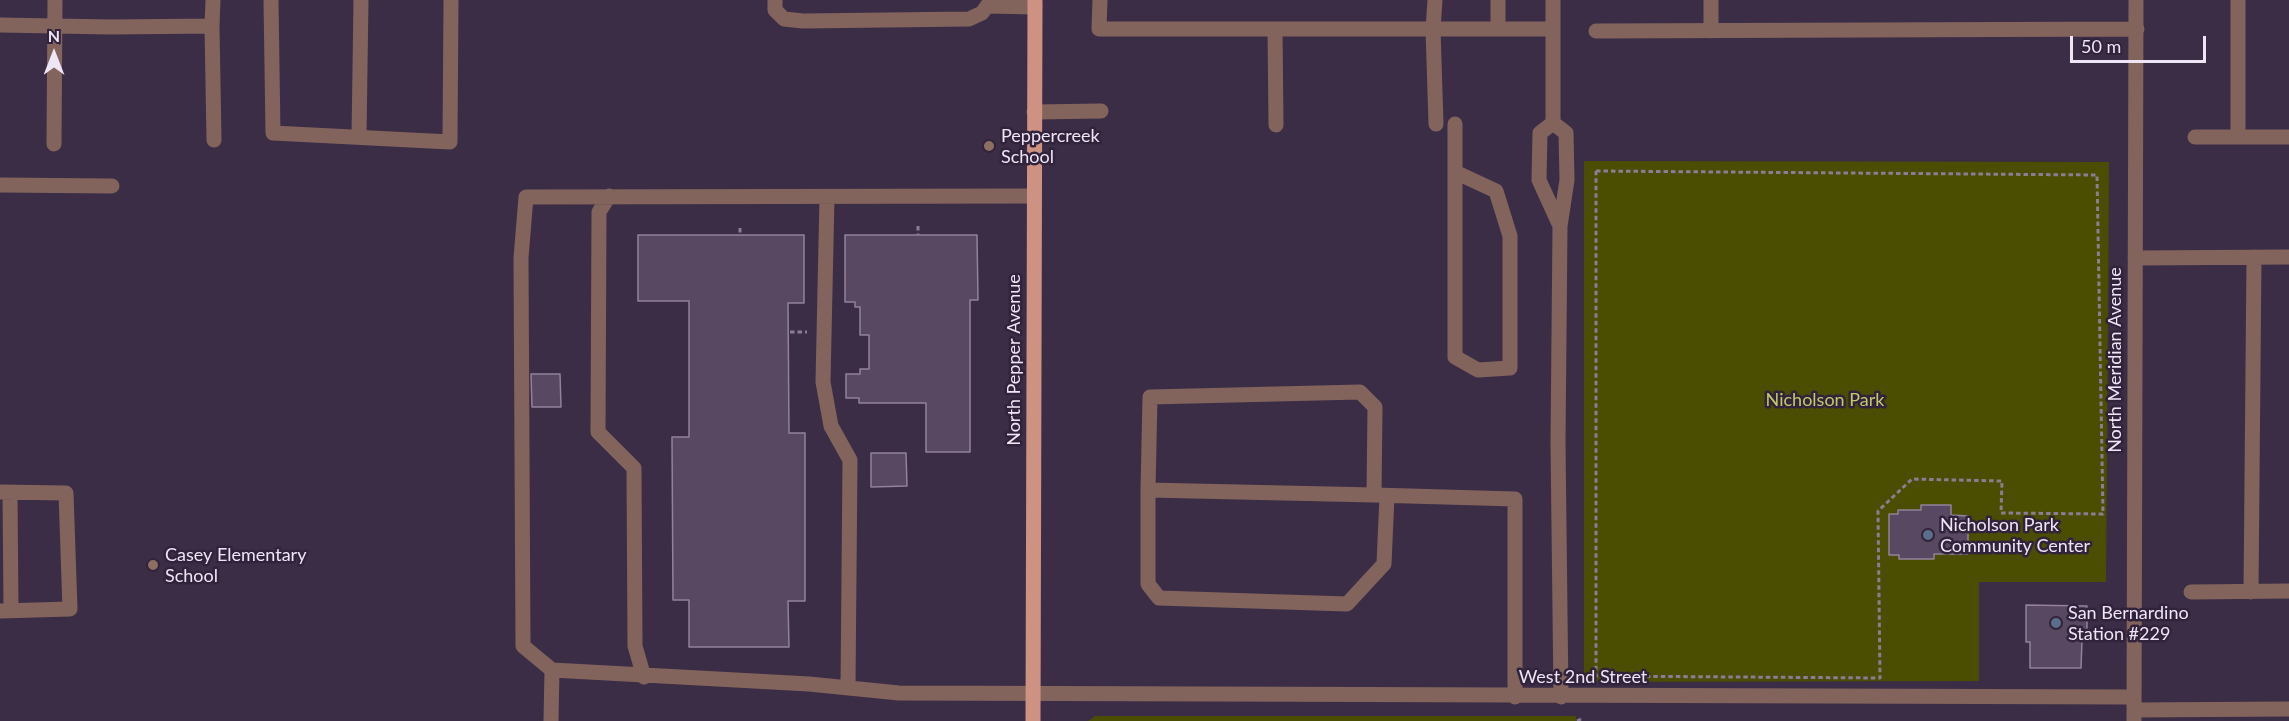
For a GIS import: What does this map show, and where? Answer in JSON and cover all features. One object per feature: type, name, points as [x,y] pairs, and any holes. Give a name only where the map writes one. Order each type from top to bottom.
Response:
[{"type":"main road","name":"North Pepper Avenue","points":[[1033,721],[1035,4]]},
{"type":"street","points":[[54,144],[55,0]]},
{"type":"street","points":[[213,0],[214,140]]},
{"type":"street","points":[[271,0],[273,132],[450,142],[451,0]]},
{"type":"street","points":[[359,137],[361,0]]},
{"type":"street","points":[[775,0],[775,10],[784,19],[803,21],[969,20],[982,14],[985,3],[1035,4]]},
{"type":"street","points":[[1100,0],[1100,29],[1553,29]]},
{"type":"street","points":[[1436,0],[1433,29],[1436,124]]},
{"type":"street","points":[[1498,0],[1498,28]]},
{"type":"street","points":[[1553,0],[1553,123],[1540,134],[1539,180],[1560,226]]},
{"type":"street","points":[[1711,0],[1711,31]]},
{"type":"street","name":"North Meridian Avenue","points":[[2134,709],[2136,0]]},
{"type":"street","points":[[2238,0],[2238,137]]},
{"type":"street","points":[[0,25],[212,26]]},
{"type":"street","points":[[1596,31],[2137,28]]},
{"type":"street","points":[[1275,29],[1276,125]]},
{"type":"street","points":[[1034,112],[1101,111]]},
{"type":"street","points":[[1553,123],[1566,133],[1567,180],[1560,226],[1558,454],[1561,697]]},
{"type":"street","points":[[1455,124],[1455,172],[1455,357],[1478,370],[1510,368],[1510,236],[1496,191],[1455,172]]},
{"type":"street","points":[[2195,137],[2289,137]]},
{"type":"street","points":[[0,185],[112,186]]},
{"type":"street","points":[[551,721],[552,670],[523,646],[520,258],[526,197],[1034,195]]},
{"type":"street","points":[[609,196],[599,212],[598,432],[634,468],[635,646],[644,677]]},
{"type":"street","points":[[827,197],[824,382],[831,426],[850,460],[848,688]]},
{"type":"street","points":[[2251,592],[2254,257]]},
{"type":"street","points":[[2134,258],[2289,257]]},
{"type":"street","points":[[1360,392],[1375,407],[1384,564],[1347,604],[1159,598],[1148,584],[1148,490],[1150,397],[1360,392]]},
{"type":"street","points":[[1148,490],[1515,499],[1515,697]]},
{"type":"street","points":[[5,493],[66,493],[70,609],[6,610],[5,493]]},
{"type":"street","points":[[2191,592],[2289,591]]},
{"type":"street","name":"West 2nd Street","points":[[552,670],[899,693],[1561,697],[2134,709],[2289,709]]},
{"type":"path","points":[[1596,171],[2097,175],[2103,513],[2001,513],[2002,481],[1912,479],[1878,511],[1880,678],[1596,676],[1596,171]]},
{"type":"path","points":[[918,226],[918,235]]},
{"type":"path","points":[[740,228],[740,235]]},
{"type":"path","points":[[790,332],[807,332]]},
{"type":"green space","name":"Nicholson Park","points":[[1584,161],[2109,162],[2106,582],[1979,582],[1979,681],[1584,682]]},
{"type":"green space","points":[[1095,716],[1576,716],[1576,721],[1088,721]]},
{"type":"building","points":[[638,235],[804,235],[804,303],[788,303],[789,433],[805,433],[805,601],[788,601],[789,647],[689,647],[689,600],[673,600],[672,437],[689,437],[689,301],[638,301]]},
{"type":"building","points":[[845,235],[977,235],[978,300],[970,300],[970,452],[926,452],[926,403],[859,403],[859,398],[846,398],[846,374],[860,374],[860,369],[869,369],[869,335],[860,335],[860,307],[855,307],[855,302],[845,302]]},
{"type":"building","points":[[531,374],[560,374],[561,407],[532,407]]},
{"type":"building","points":[[871,453],[906,453],[907,486],[871,487]]},
{"type":"building","name":"Nicholson Park Community Center","points":[[1921,505],[1951,505],[1951,515],[1968,516],[1968,554],[1934,554],[1934,559],[1899,559],[1899,555],[1889,555],[1889,514],[1898,514],[1898,510],[1921,510]]},
{"type":"building","name":"San Bernardino Station #229","points":[[2026,605],[2087,606],[2087,640],[2082,640],[2081,668],[2030,668],[2030,642],[2026,642]]},
{"type":"place","name":"Peppercreek School","points":[[989,146]]},
{"type":"place","name":"Nicholson Park Community Center","points":[[1928,535]]},
{"type":"place","name":"Casey Elementary School","points":[[153,565]]},
{"type":"place","name":"San Bernardino Station #229","points":[[2056,623]]}]
